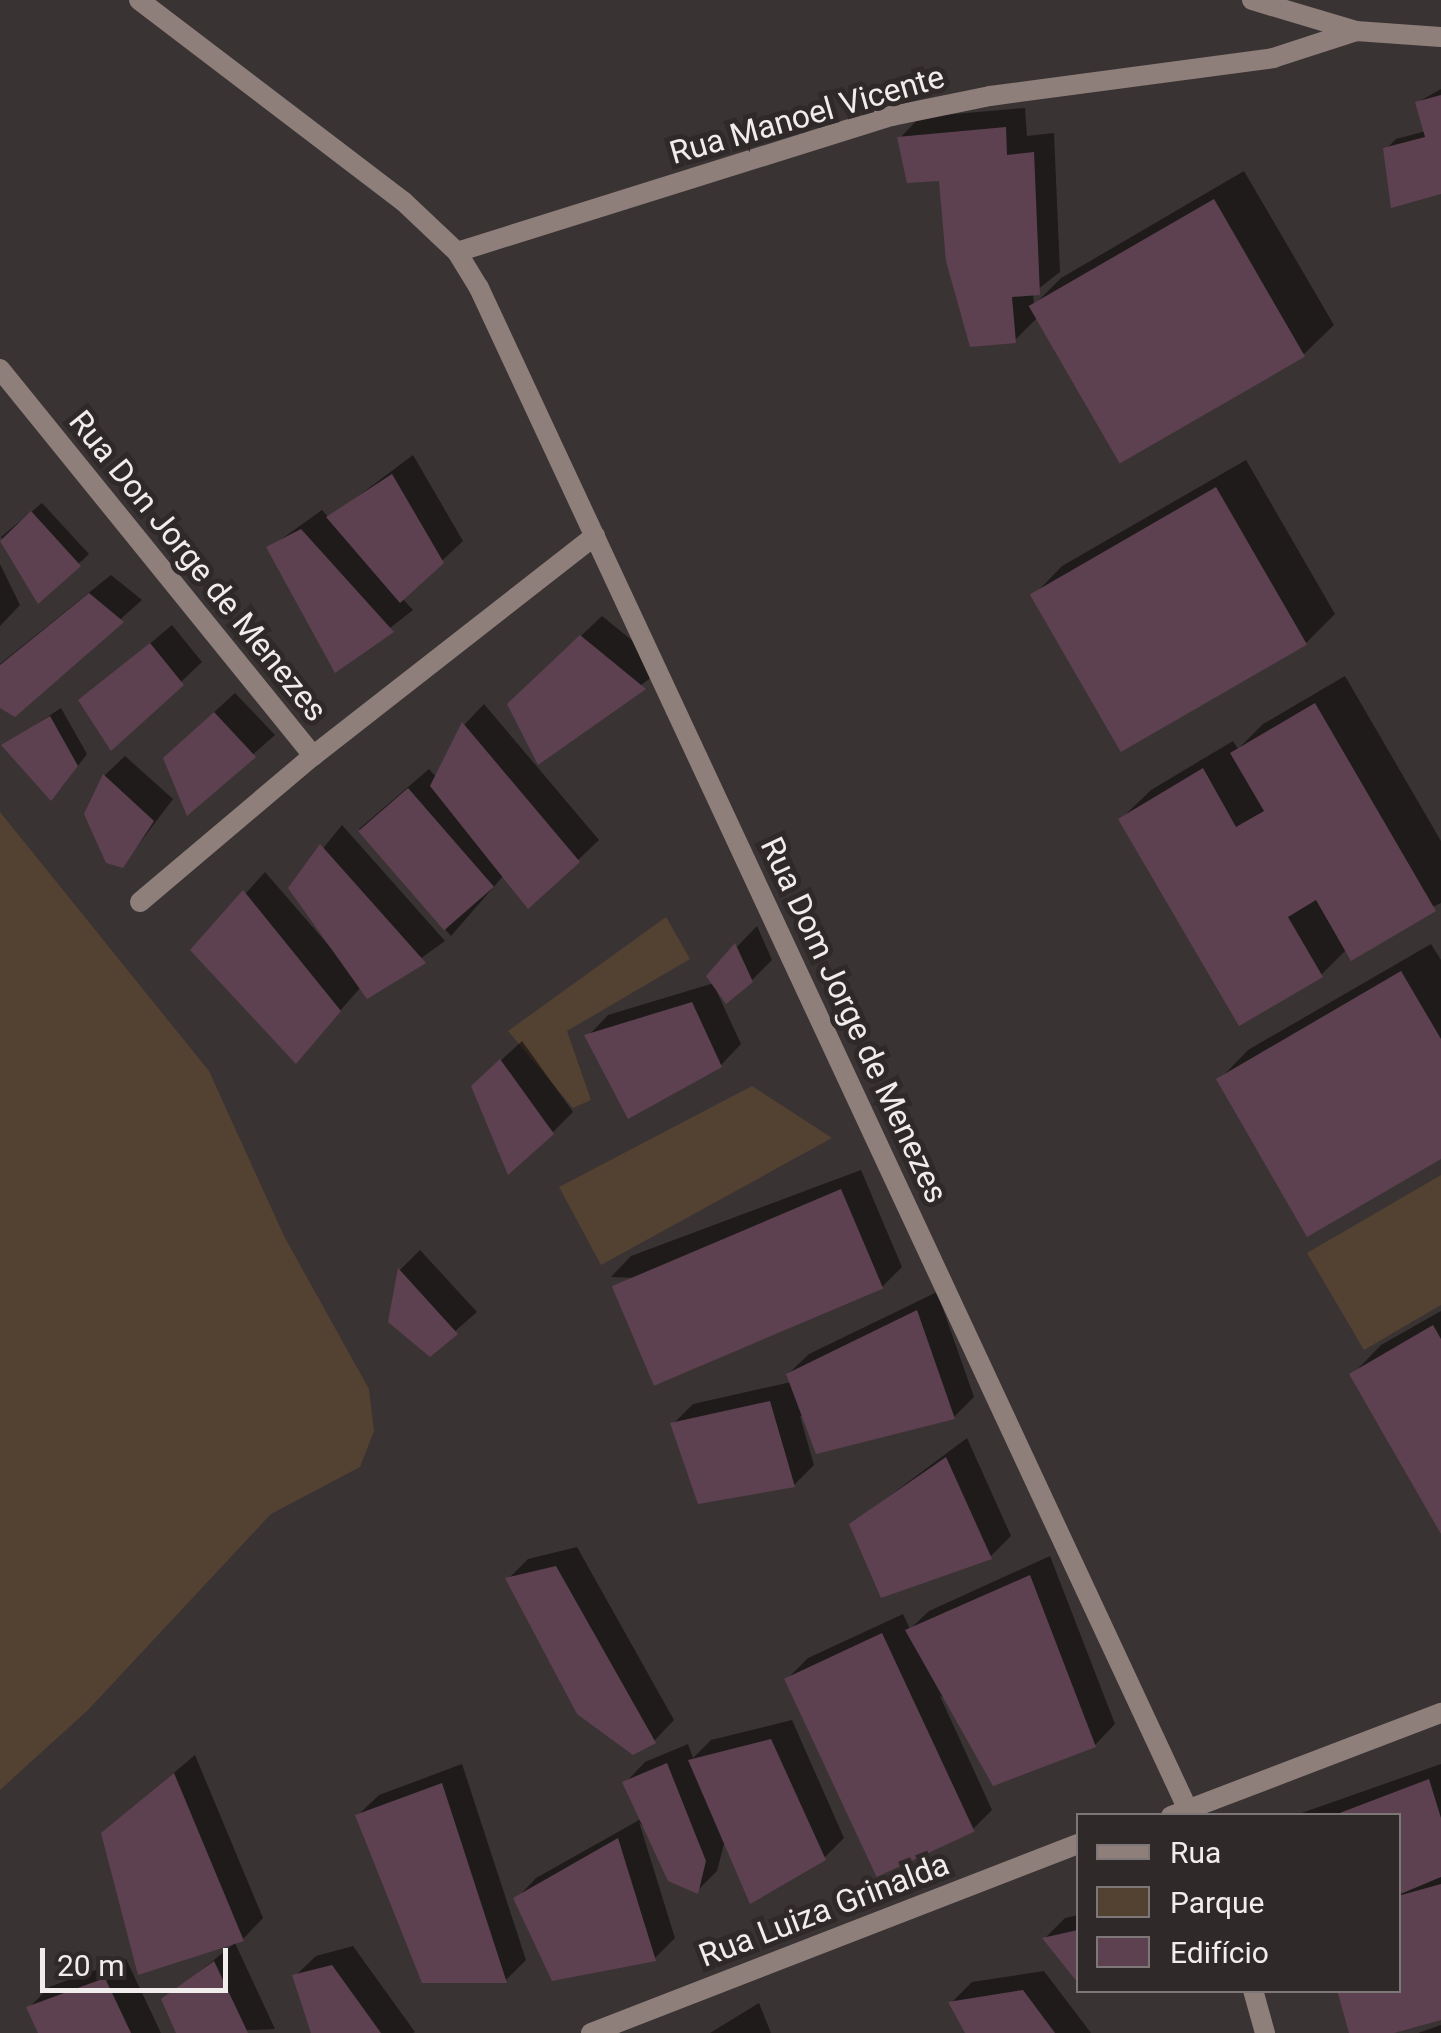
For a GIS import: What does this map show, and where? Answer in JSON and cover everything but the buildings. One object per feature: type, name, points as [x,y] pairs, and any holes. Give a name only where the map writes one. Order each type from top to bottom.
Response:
[{"type":"street","points":[[139,0],[403,201],[457,252]]},
{"type":"street","points":[[1252,0],[1356,30],[1441,37]]},
{"type":"street","name":"Rua Manoel Vicente","points":[[457,252],[892,116],[990,96],[1273,58],[1356,30]]},
{"type":"street","name":"Rua Dom Jorge de Menezes","points":[[457,252],[596,536],[1183,1813]]},
{"type":"street","name":"Rua Don Jorge de Menezes","points":[[0,369],[313,756],[596,536]]},
{"type":"street","points":[[140,902],[313,756]]},
{"type":"street","points":[[1186,1813],[1441,1713]]},
{"type":"street","name":"Rua Luiza Grinalda","points":[[592,2033],[1076,1845]]},
{"type":"street","points":[[1254,1993],[1265,2033]]},
{"type":"green space","points":[[0,812],[209,1071],[284,1236],[369,1389],[374,1431],[360,1467],[271,1514],[88,1710],[0,1790]]},
{"type":"green space","points":[[666,917],[690,959],[567,1031],[591,1100],[573,1108],[508,1031]]},
{"type":"green space","points":[[752,1086],[832,1138],[601,1265],[559,1187]]},
{"type":"green space","points":[[1441,1175],[1441,1305],[1364,1350],[1307,1253]]}]
